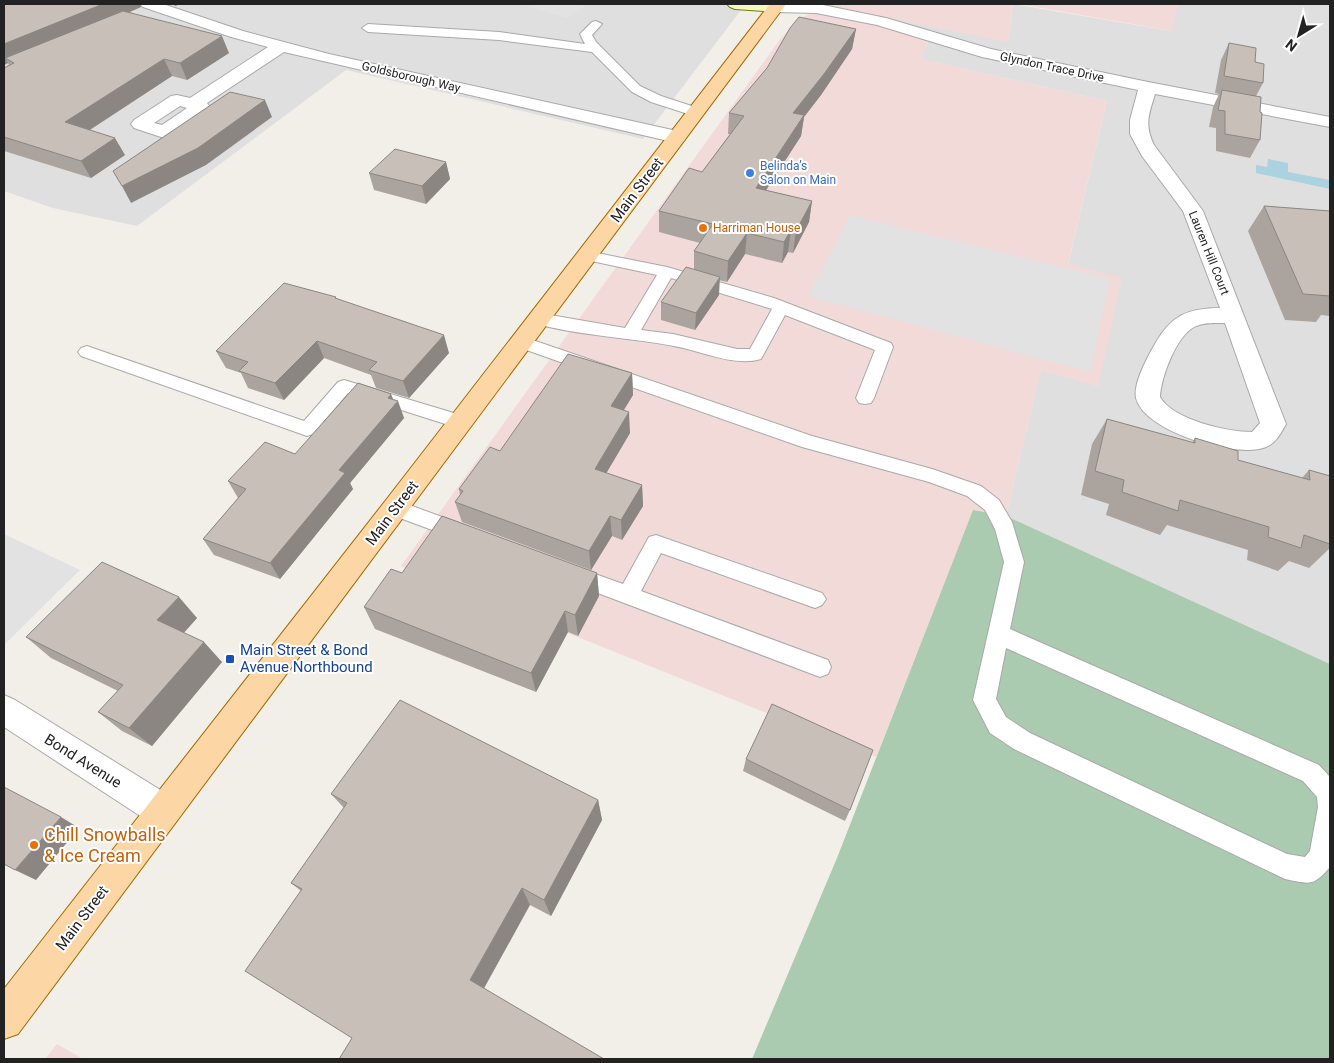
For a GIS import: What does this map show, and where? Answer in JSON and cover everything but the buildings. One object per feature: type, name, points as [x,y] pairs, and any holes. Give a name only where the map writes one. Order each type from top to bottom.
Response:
[{"type":"main road","name":"Main Street","points":[[4,1020],[777,6]]},
{"type":"street","points":[[735,4],[777,6]]},
{"type":"street","name":"Glyndon Trace Drive","points":[[777,6],[816,8],[880,21],[988,53],[1148,87],[1330,122]]},
{"type":"street","name":"Goldsborough Way","points":[[148,9],[281,46],[677,137]]},
{"type":"street","points":[[193,104],[281,46]]},
{"type":"street","name":"Lauren Hill Court","points":[[1148,87],[1138,125],[1140,138],[1144,147],[1183,195],[1193,211],[1234,316],[1273,424],[1268,433],[1256,441],[1238,441],[1186,427],[1161,414],[1155,409],[1148,397],[1150,382],[1173,333],[1185,322],[1201,316],[1234,316]]},
{"type":"street","name":"Bond Avenue","points":[[4,710],[163,811]]},
{"type":"lane","points":[[596,24],[586,34],[597,49],[636,89],[696,112]]},
{"type":"lane","points":[[368,28],[499,36],[597,49]]},
{"type":"lane","points":[[587,256],[667,272],[781,307],[885,347],[865,398]]},
{"type":"lane","points":[[630,334],[667,272]]},
{"type":"lane","points":[[539,319],[673,340],[737,355],[755,355],[781,307]]},
{"type":"lane","points":[[521,342],[809,442],[932,476],[974,491],[992,506],[1005,528],[1014,562],[998,634],[984,700],[998,724],[1022,741],[1285,866],[1310,871],[1322,856],[1330,807],[1328,792],[1310,773],[998,634]]},
{"type":"lane","points":[[87,352],[307,429],[344,386],[461,422]]},
{"type":"lane","points":[[396,508],[480,540]]},
{"type":"lane","points":[[628,595],[656,543],[815,599]]},
{"type":"lane","points":[[554,567],[820,666]]},
{"type":"shaded area","points":[[4,4],[722,4],[741,10],[643,139],[346,70],[137,226],[53,208],[4,191]]},
{"type":"shaded area","points":[[521,4],[587,4],[567,18]]},
{"type":"shaded area","points":[[821,4],[1008,41],[1013,4],[1171,31],[1178,4],[1330,4],[1330,664],[1006,516],[1041,369],[1098,386],[1068,265],[1107,101],[920,59],[928,42],[869,23],[814,12]]},
{"type":"shaded area","points":[[821,4],[1013,4],[1008,42]]},
{"type":"shaded area","points":[[1019,4],[1178,4],[1172,31]]},
{"type":"shaded area","points":[[814,12],[869,23],[928,41],[921,59],[1107,101],[1068,264],[1122,278],[1098,386],[1041,370],[1006,516],[973,511],[876,757],[401,566],[781,38],[799,19]]},
{"type":"shaded area","points":[[850,215],[1110,279],[1090,372],[808,296]]},
{"type":"shaded area","points":[[4,534],[80,570],[5,644],[4,643]]},
{"type":"shaded area","points":[[57,1044],[83,1059],[45,1059]]},
{"type":"green space","points":[[973,510],[1006,516],[1330,664],[1330,1059],[752,1059],[837,858]]},
{"type":"water","points":[[1268,159],[1288,163],[1288,172],[1330,180],[1330,189],[1256,173],[1256,165],[1267,167]]},
{"type":"place","name":"Belinda’s Salon on Main","points":[[750,173]]},
{"type":"place","name":"Harriman House","points":[[703,228]]},
{"type":"place","name":"Main Street & Bond Avenue Northbound","points":[[230,659]]},
{"type":"place","name":"Chill Snowballs & Ice Cream","points":[[34,845]]}]
